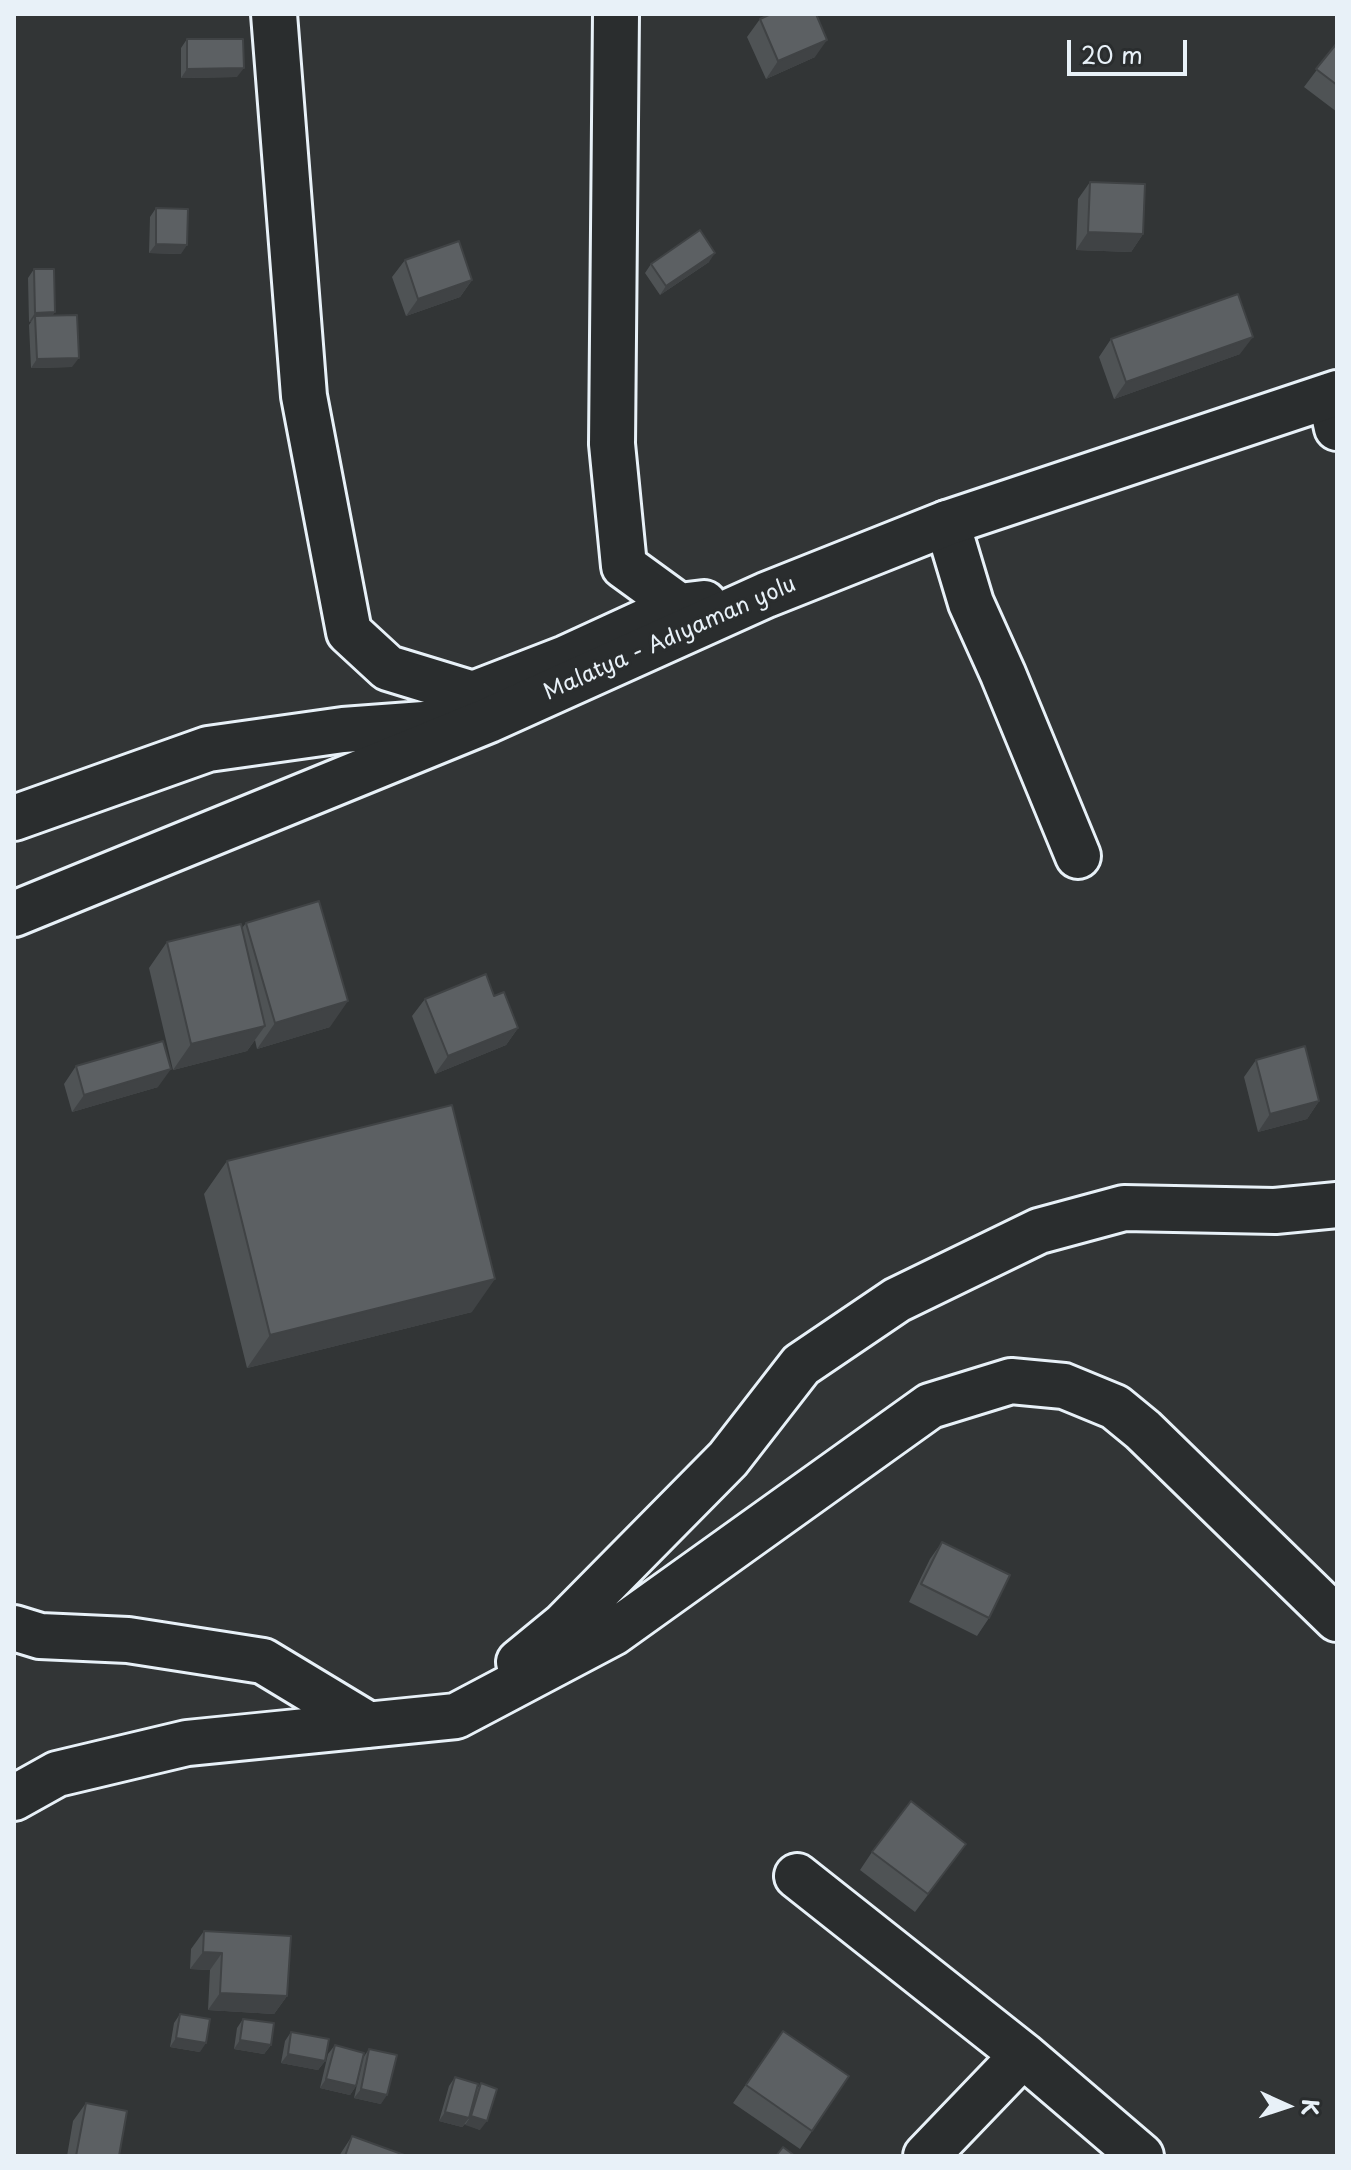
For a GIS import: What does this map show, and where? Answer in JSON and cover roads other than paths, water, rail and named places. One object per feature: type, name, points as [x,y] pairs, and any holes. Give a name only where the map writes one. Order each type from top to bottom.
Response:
[{"type":"street","points":[[274,14],[304,396],[349,632],[388,668],[473,694],[566,658],[679,606],[766,595]]},
{"type":"street","points":[[616,14],[612,444],[624,566],[679,606]]},
{"type":"street","name":"Malatya - Adıyaman yolu","points":[[14,914],[489,720],[766,595],[947,523],[1335,405]]},
{"type":"street","points":[[947,523],[971,603],[1078,856]]},
{"type":"street","points":[[14,818],[208,749],[343,730],[489,720]]},
{"type":"street","points":[[456,1716],[564,1625],[728,1459],[801,1365],[897,1300],[1039,1231],[1124,1208],[1275,1211],[1337,1205]]},
{"type":"street","points":[[14,1798],[57,1774],[187,1743],[456,1716],[613,1633],[930,1406],[1011,1381],[1064,1386],[1115,1407],[1143,1430],[1337,1619]]},
{"type":"street","points":[[14,1628],[40,1636],[128,1640],[263,1661],[369,1725]]},
{"type":"street","points":[[797,1876],[1023,2055],[1141,2156]]},
{"type":"street","points":[[926,2156],[1023,2055]]}]
